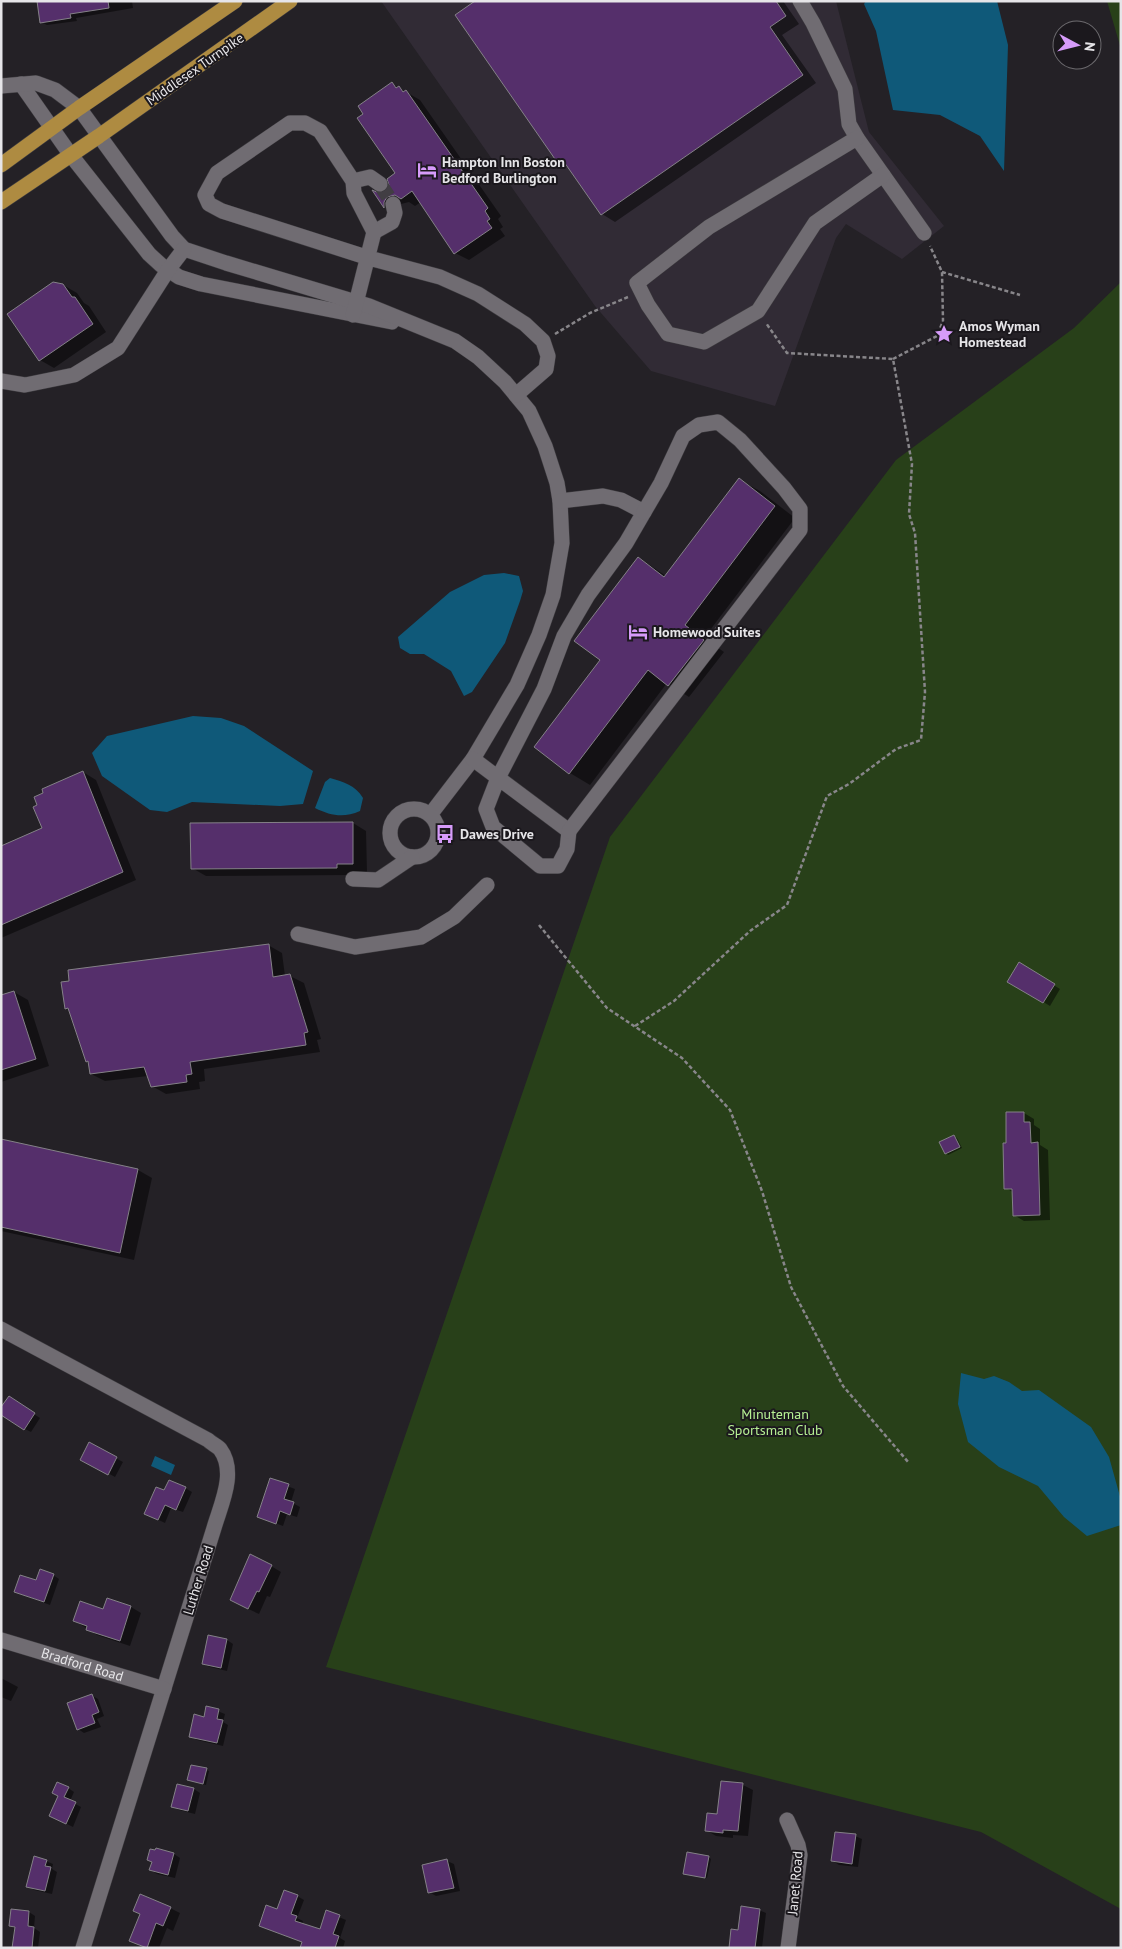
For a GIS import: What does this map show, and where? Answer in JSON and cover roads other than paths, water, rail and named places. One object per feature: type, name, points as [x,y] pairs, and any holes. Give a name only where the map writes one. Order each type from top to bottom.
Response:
[{"type":"main road","points":[[1,165],[79,108],[235,1]]},
{"type":"main road","name":"Middlesex Turnpike","points":[[1,202],[99,136],[290,1]]},
{"type":"street","points":[[800,1],[813,23],[845,89],[849,124],[924,234]]},
{"type":"street","points":[[1,86],[36,83],[55,90],[79,108],[172,236],[184,249],[354,309]]},
{"type":"street","points":[[22,84],[70,154],[149,254],[168,270],[179,277],[201,284],[354,309],[369,306],[455,341],[478,357],[506,382],[529,412],[545,446],[557,483],[560,501],[562,543],[553,594],[539,635],[517,685],[473,759],[430,815]]},
{"type":"street","points":[[354,309],[369,258],[374,232],[354,193],[353,181],[320,131],[305,123],[290,123],[217,173],[205,195],[209,204],[222,210],[369,258],[440,277],[478,294],[525,324],[543,341],[548,356],[546,369],[516,395]]},
{"type":"street","points":[[857,138],[709,227],[637,283],[648,305],[668,334],[704,342],[758,311],[815,223],[883,175]]},
{"type":"street","points":[[353,181],[370,177],[380,184]]},
{"type":"street","points":[[374,232],[392,222],[393,204]]},
{"type":"street","points":[[1,381],[25,385],[74,375],[118,348],[168,270],[184,249]]},
{"type":"street","points":[[718,422],[740,440],[784,488],[800,509],[800,530],[569,830],[567,849],[558,866],[540,866],[493,827],[486,809],[498,778],[544,689],[564,636],[588,596],[626,543],[661,483],[683,436],[699,424],[718,422]]},
{"type":"street","points":[[560,501],[603,496],[621,500],[644,512]]},
{"type":"street","points":[[473,759],[569,830]]},
{"type":"street","points":[[409,810],[420,810],[430,815],[437,824],[438,835],[435,846],[421,856],[405,856],[394,846],[390,835],[392,824],[398,815],[409,810]]},
{"type":"street","points":[[352,879],[378,880],[412,857]]},
{"type":"street","points":[[298,934],[355,947],[421,937],[454,917],[487,885]]},
{"type":"street","name":"Luther Road","points":[[1,1330],[208,1440],[220,1449],[226,1461],[228,1474],[225,1491],[83,1948]]},
{"type":"street","name":"Bradford Road","points":[[1,1640],[164,1689]]},
{"type":"street","name":"Janet Road","points":[[787,1820],[798,1845],[800,1855],[788,1948]]},
{"type":"water","points":[[866,1],[997,1],[1008,45],[1004,171],[980,136],[940,115],[893,110],[876,31],[864,4]]},
{"type":"water","points":[[504,573],[519,576],[523,591],[520,601],[505,643],[472,692],[464,696],[451,671],[424,654],[410,654],[400,648],[398,637],[450,592],[484,575]]},
{"type":"water","points":[[193,716],[221,718],[244,726],[313,771],[303,804],[280,806],[192,802],[167,812],[150,810],[102,776],[92,753],[107,736]]},
{"type":"water","points":[[330,778],[349,785],[360,794],[363,798],[360,811],[348,815],[338,815],[315,808],[325,782]]},
{"type":"water","points":[[961,1373],[984,1379],[994,1376],[1009,1382],[1022,1391],[1039,1390],[1091,1427],[1109,1457],[1121,1500],[1121,1525],[1087,1536],[1064,1517],[1038,1486],[999,1467],[968,1442],[958,1404]]},
{"type":"water","points":[[155,1456],[175,1465],[171,1475],[151,1466]]},
{"type":"tunnel","points":[[380,184],[393,204]]},
{"type":"place","name":"Hampton Inn Boston Bedford Burlington","points":[[427,170]]},
{"type":"place","name":"Amos Wyman Homestead","points":[[944,334]]},
{"type":"place","name":"Homewood Suites","points":[[638,632]]},
{"type":"place","name":"Dawes Drive","points":[[445,834]]},
{"type":"park label","name":"Minuteman Sportsman Club","points":[[775,1422]]}]
